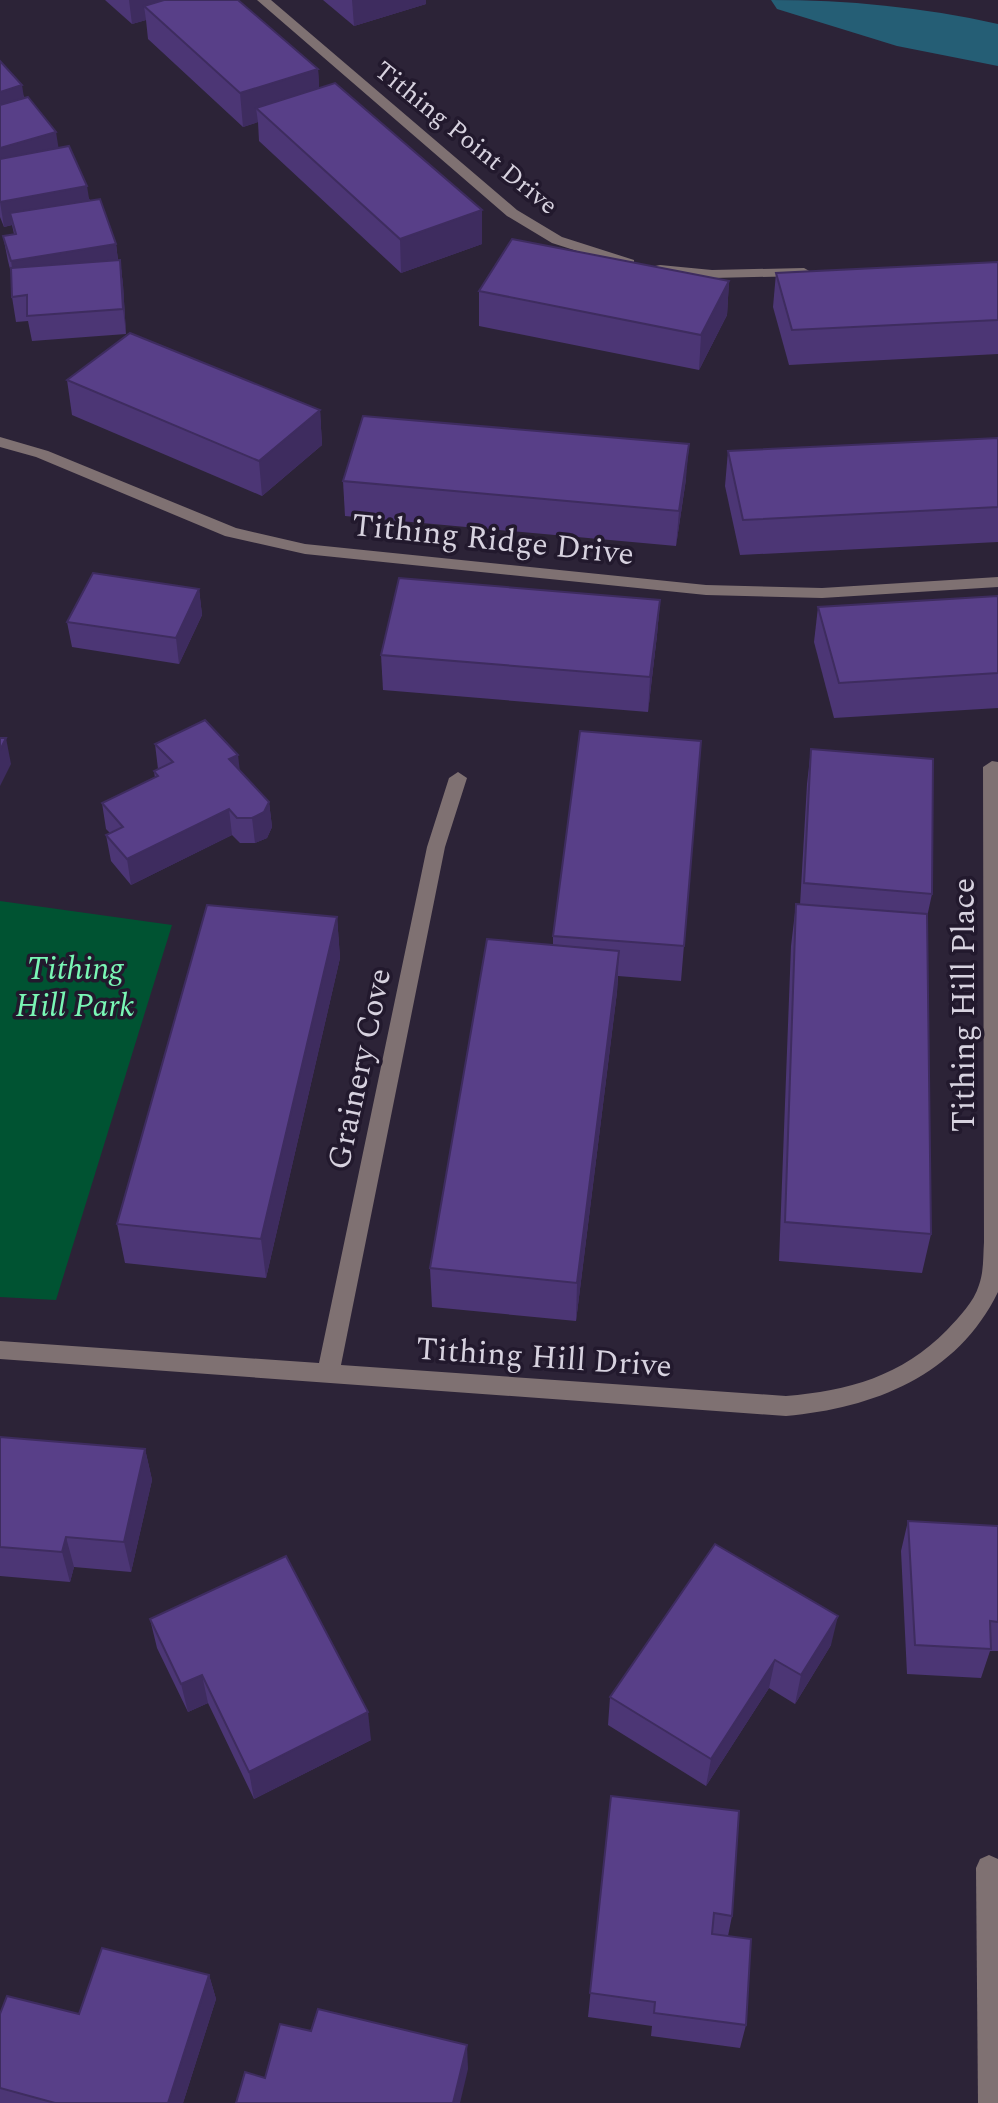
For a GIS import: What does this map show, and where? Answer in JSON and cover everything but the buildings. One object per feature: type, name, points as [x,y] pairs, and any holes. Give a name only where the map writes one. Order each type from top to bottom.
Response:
[{"type":"street","name":"Tithing Point Drive","points":[[263,0],[512,213],[557,240],[614,260],[679,272],[746,275],[825,271]]},
{"type":"street","name":"Tithing Ridge Drive","points":[[0,442],[42,454],[231,532],[305,549],[706,590],[822,593],[998,582]]},
{"type":"street","name":"Tithing Hill Place","points":[[992,767],[997,1242]]},
{"type":"street","name":"Grainery Cove","points":[[328,1374],[436,847],[458,778]]},
{"type":"street","name":"Tithing Hill Drive","points":[[0,1350],[744,1405],[828,1404],[870,1394],[908,1376],[941,1353],[969,1321],[990,1286],[997,1242]]},
{"type":"street","points":[[989,1868],[992,2103]]},
{"type":"green space","name":"Tithing Hill Park","points":[[0,901],[172,925],[56,1300],[0,1297]]},
{"type":"water","points":[[771,0],[885,6],[998,24],[998,66],[897,46],[777,9]]}]
